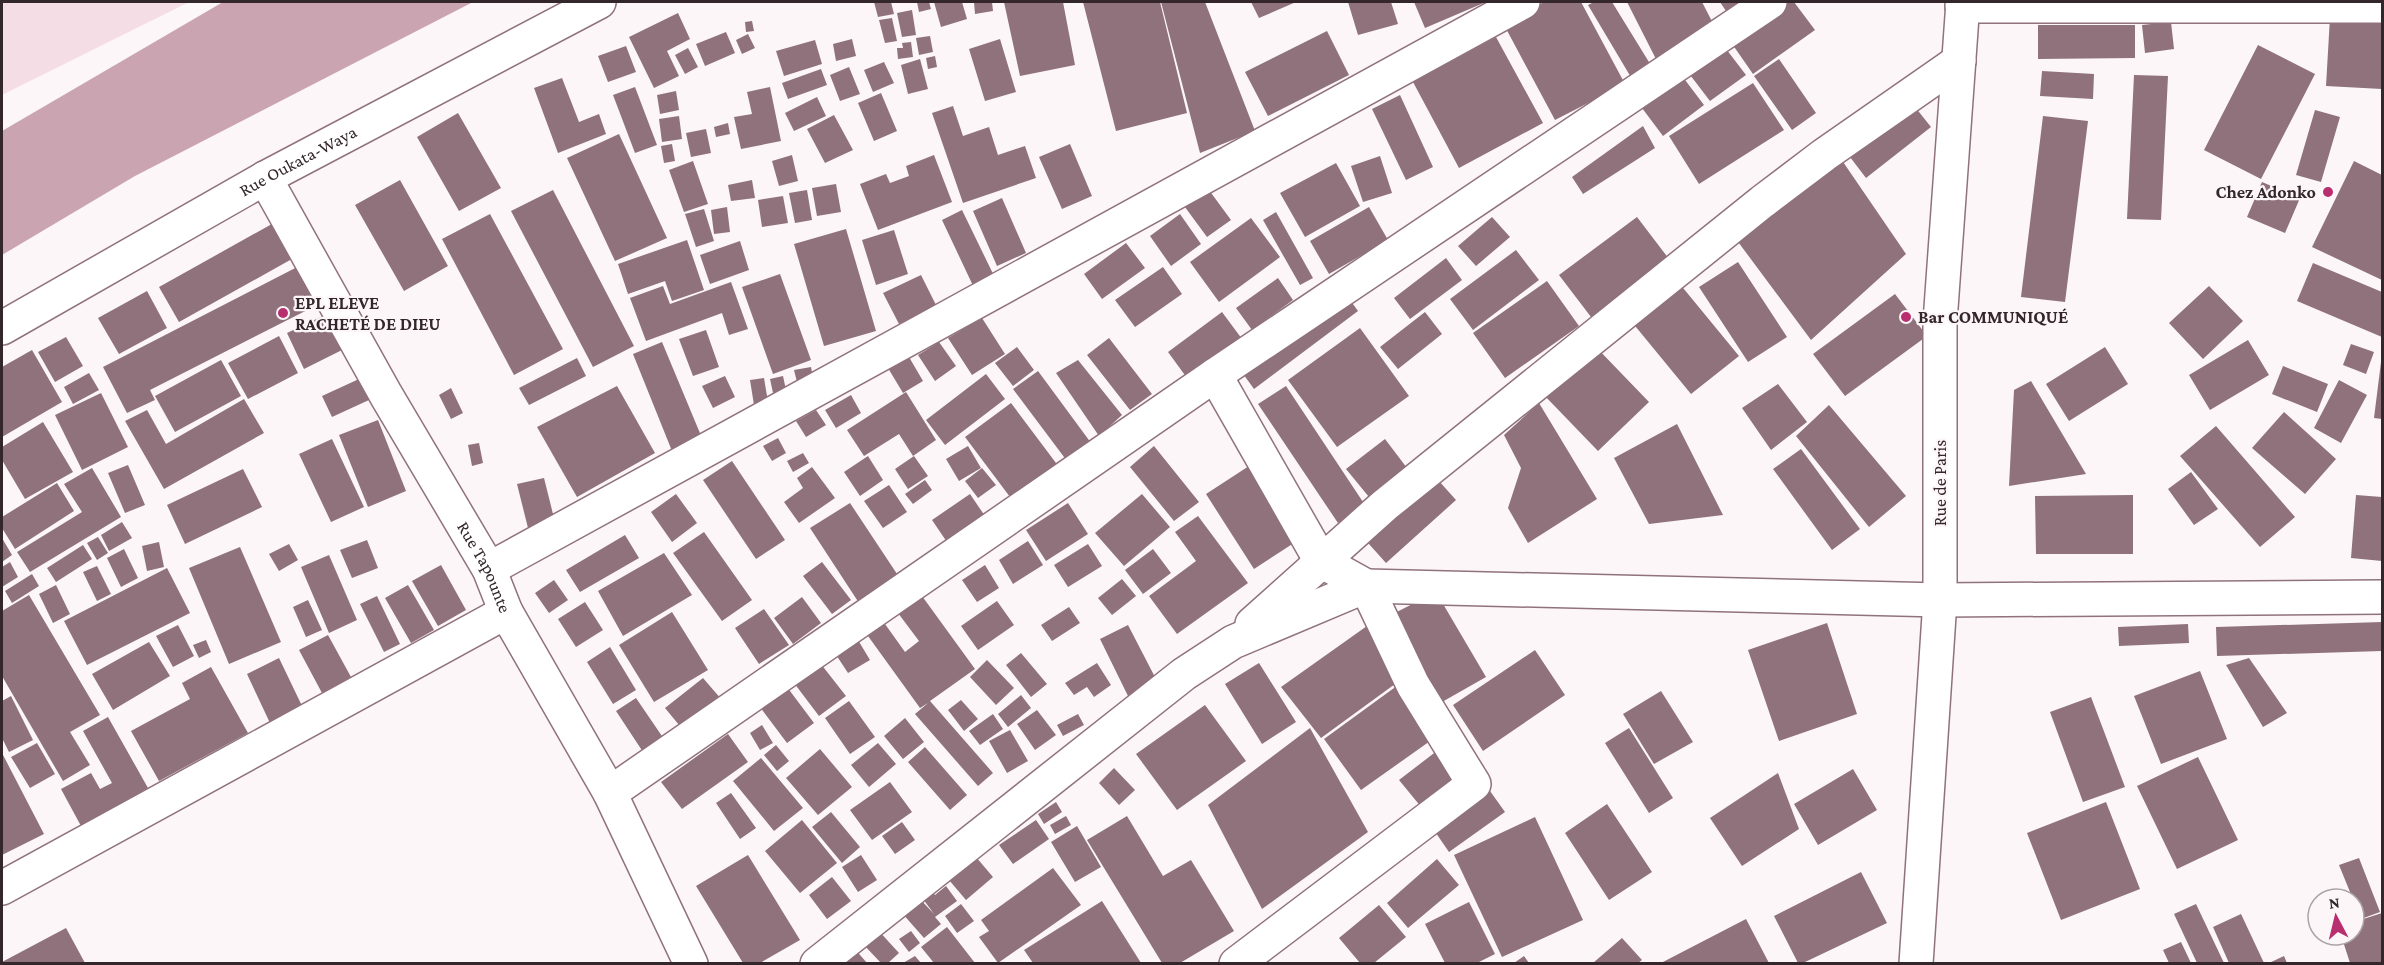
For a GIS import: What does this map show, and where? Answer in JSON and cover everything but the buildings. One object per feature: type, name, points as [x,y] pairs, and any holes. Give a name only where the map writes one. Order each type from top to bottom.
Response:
[{"type":"street","name":"Rue Oukata-Waya","points":[[2,328],[265,178],[599,2]]},
{"type":"street","points":[[489,569],[1523,2]]},
{"type":"street","points":[[610,793],[1215,375],[1770,2]]},
{"type":"street","points":[[1963,4],[2382,6]]},
{"type":"street","name":"Rue de Paris","points":[[1916,963],[1940,600],[1941,322],[1963,4]]},
{"type":"street","points":[[817,963],[1184,674],[1233,642],[1385,505],[1762,201],[1959,61]]},
{"type":"street","name":"Rue Tapounte","points":[[265,178],[386,395],[489,569],[507,612],[610,793],[691,963]]},
{"type":"street","points":[[1215,375],[1321,561],[1366,586],[1413,685],[1474,784],[1236,963]]},
{"type":"street","points":[[1233,642],[1366,586],[1940,600],[2382,597]]},
{"type":"street","points":[[2,888],[507,612]]},
{"type":"shaded area","points":[[2,2],[189,2],[2,95]]},
{"type":"shaded area","points":[[223,2],[473,2],[135,176],[2,255],[2,131]]},
{"type":"place","name":"Chez Adonko","points":[[2328,192]]},
{"type":"place","name":"EPL ELEVE RACHETÉ DE DIEU","points":[[283,313]]},
{"type":"place","name":"Bar COMMUNIQUÉ","points":[[1906,317]]}]
